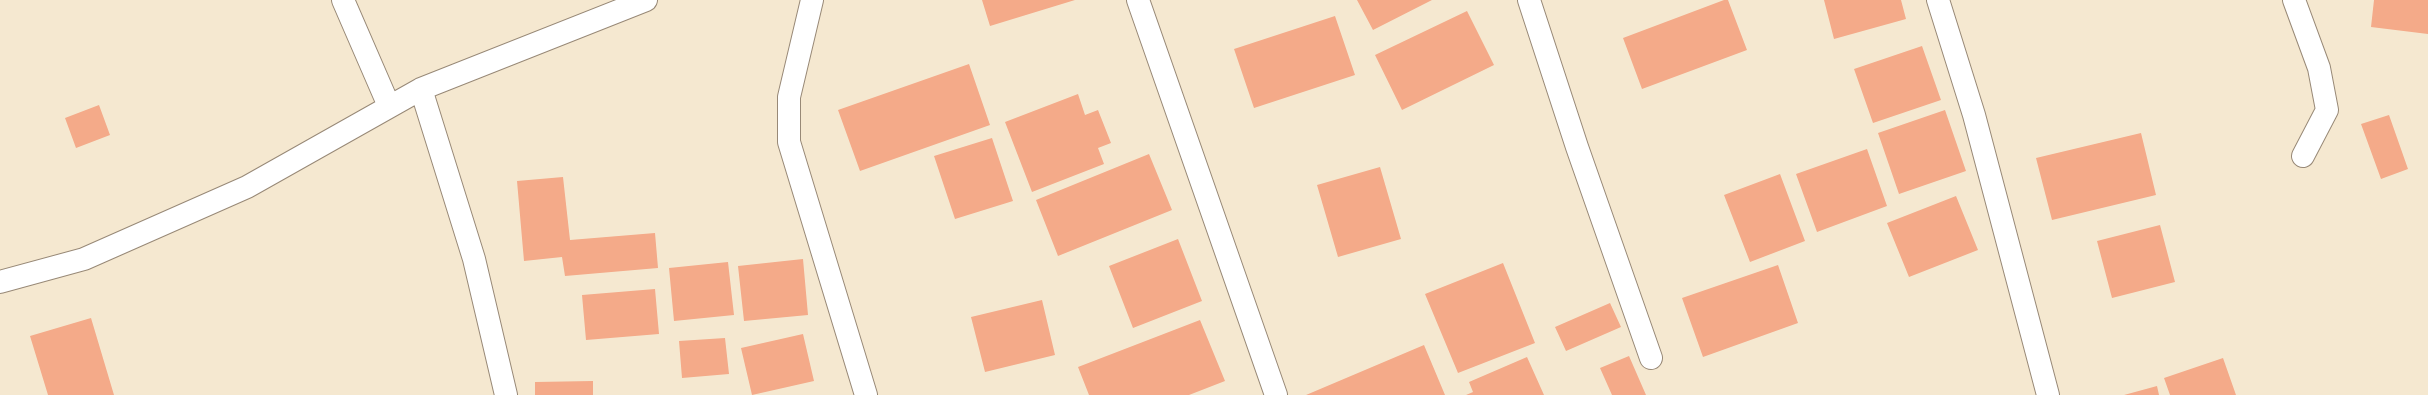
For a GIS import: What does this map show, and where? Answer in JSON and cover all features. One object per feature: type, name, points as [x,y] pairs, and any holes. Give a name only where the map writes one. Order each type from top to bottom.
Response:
[{"type":"street","points":[[343,0],[389,106]]},
{"type":"street","points":[[0,282],[84,259],[247,187],[421,89],[646,0]]},
{"type":"street","points":[[812,0],[789,97],[789,142],[866,395]]},
{"type":"street","points":[[1138,0],[1276,395]]},
{"type":"street","points":[[1529,0],[1577,147],[1651,358]]},
{"type":"street","points":[[1938,0],[1974,115],[2048,395]]},
{"type":"street","points":[[2294,0],[2319,68],[2327,110],[2302,156]]},
{"type":"street","points":[[421,89],[474,259],[506,395]]},
{"type":"building","points":[[982,0],[1075,0],[990,26]]},
{"type":"building","points":[[1357,0],[1432,0],[1373,30]]},
{"type":"building","points":[[1724,0],[1728,0],[1747,50],[1642,89],[1623,38]]},
{"type":"building","points":[[1824,0],[1901,0],[1906,19],[1834,39]]},
{"type":"building","points":[[2374,0],[2428,0],[2428,34],[2371,27]]},
{"type":"building","points":[[1467,11],[1494,65],[1402,110],[1375,55]]},
{"type":"building","points":[[1335,16],[1355,75],[1254,108],[1234,49]]},
{"type":"building","points":[[1922,46],[1941,100],[1873,123],[1854,69]]},
{"type":"building","points":[[969,64],[990,125],[860,171],[838,110]]},
{"type":"building","points":[[1078,94],[1085,115],[1098,110],[1111,143],[1098,148],[1104,164],[1032,192],[1005,122]]},
{"type":"building","points":[[99,105],[110,135],[76,148],[65,118]]},
{"type":"building","points":[[1945,110],[1966,171],[1899,194],[1878,133]]},
{"type":"building","points":[[2389,115],[2408,169],[2381,179],[2361,124]]},
{"type":"building","points":[[2141,133],[2156,195],[2052,220],[2036,158]]},
{"type":"building","points":[[992,138],[1013,201],[955,219],[934,156]]},
{"type":"building","points":[[1867,149],[1887,206],[1817,232],[1796,174]]},
{"type":"building","points":[[1149,154],[1172,210],[1058,256],[1036,200]]},
{"type":"building","points":[[1380,167],[1401,239],[1338,257],[1317,185]]},
{"type":"building","points":[[1780,174],[1805,241],[1750,262],[1724,195]]},
{"type":"building","points":[[563,177],[570,240],[655,233],[658,268],[565,276],[562,257],[524,261],[517,181]]},
{"type":"building","points":[[1956,196],[1978,250],[1909,277],[1887,223]]},
{"type":"building","points":[[2160,225],[2175,282],[2112,298],[2097,241]]},
{"type":"building","points":[[1178,239],[1202,301],[1133,328],[1109,266]]},
{"type":"building","points":[[803,259],[808,315],[744,321],[738,266]]},
{"type":"building","points":[[728,262],[734,315],[674,321],[669,268]]},
{"type":"building","points":[[1503,263],[1535,343],[1458,373],[1425,294]]},
{"type":"building","points":[[1778,265],[1798,323],[1703,357],[1682,298]]},
{"type":"building","points":[[655,289],[659,334],[586,340],[582,295]]},
{"type":"building","points":[[1042,300],[1055,355],[985,372],[971,317]]},
{"type":"building","points":[[1610,303],[1621,327],[1566,351],[1555,327]]},
{"type":"building","points":[[91,318],[114,395],[48,395],[30,336]]},
{"type":"building","points":[[1200,320],[1225,381],[1189,395],[1089,395],[1078,367]]},
{"type":"building","points":[[803,334],[814,381],[752,395],[741,348]]},
{"type":"building","points":[[725,338],[729,374],[682,378],[679,341]]},
{"type":"building","points":[[1424,345],[1445,395],[1306,395]]},
{"type":"building","points":[[1629,356],[1646,395],[1612,395],[1600,368]]},
{"type":"building","points":[[1527,357],[1544,395],[1466,395],[1473,392],[1469,382]]},
{"type":"building","points":[[2223,358],[2236,395],[2170,395],[2164,378]]},
{"type":"building","points":[[593,381],[593,395],[535,395],[535,382]]},
{"type":"building","points":[[2157,386],[2159,395],[2124,395]]}]
